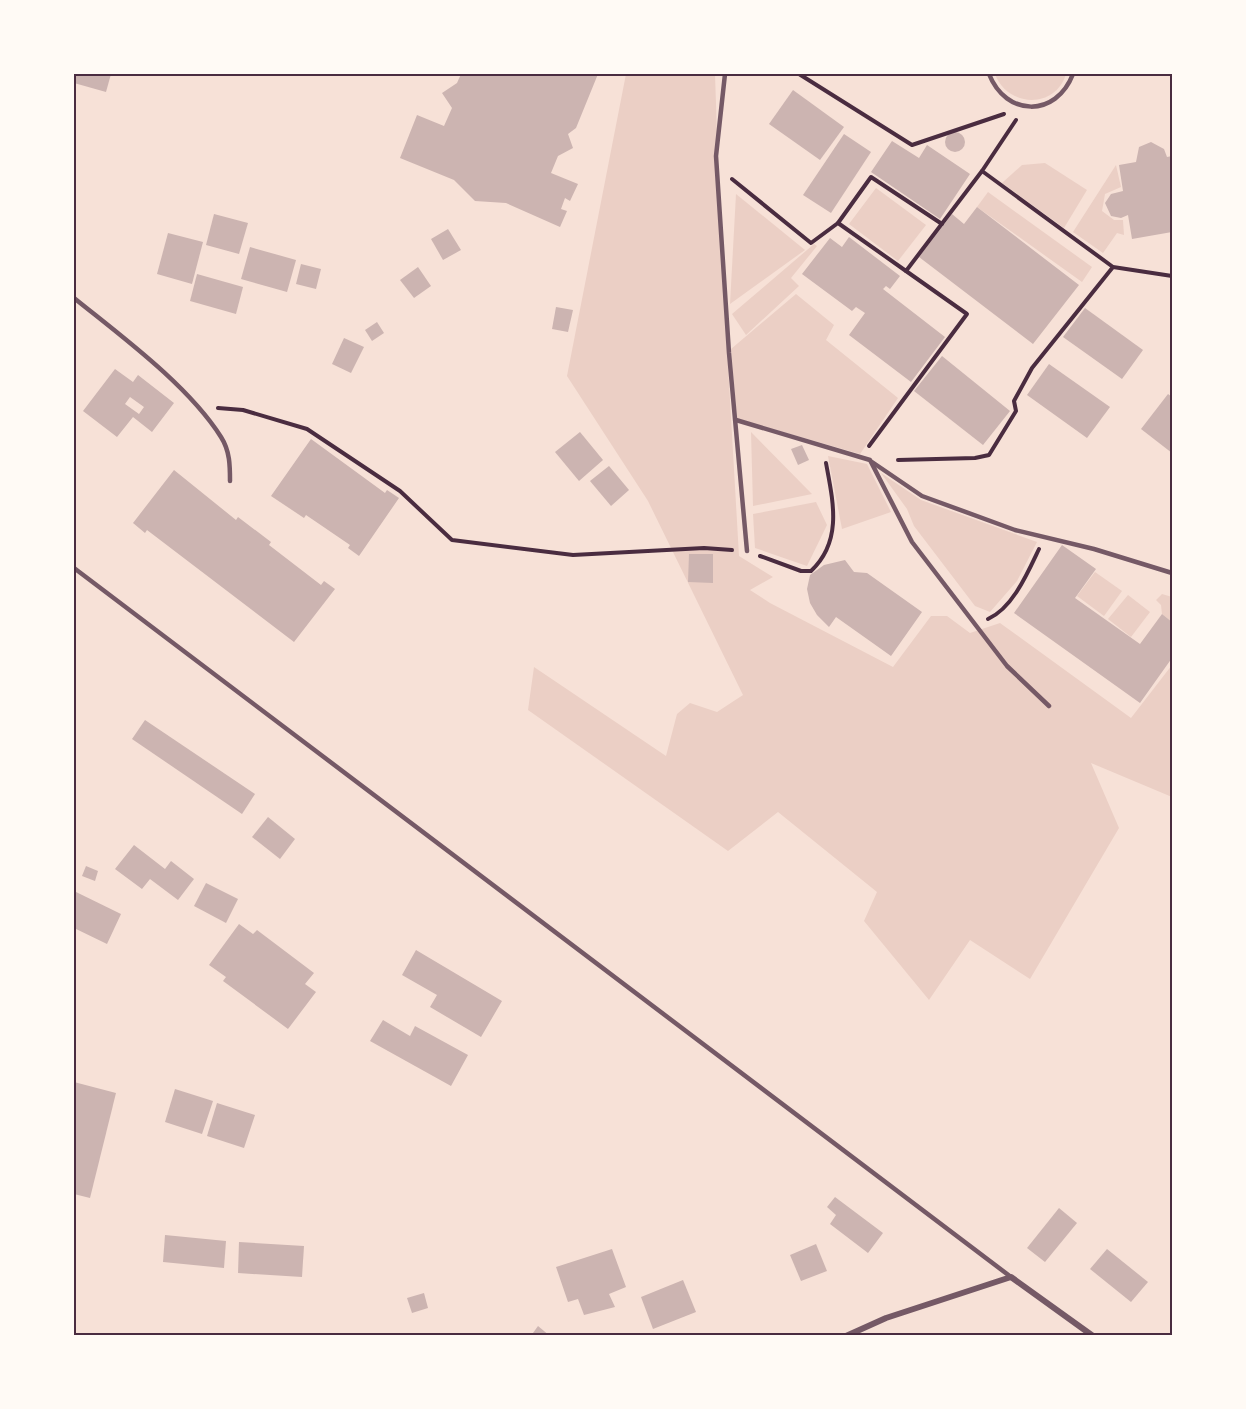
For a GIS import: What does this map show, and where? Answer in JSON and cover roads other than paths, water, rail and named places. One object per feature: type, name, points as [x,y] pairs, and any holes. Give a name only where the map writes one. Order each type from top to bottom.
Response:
[{"type":"street","points":[[846,1335],[886,1318],[1011,1277],[1093,1335]]},
{"type":"lane","points":[[725,74],[717,167],[747,551]]},
{"type":"lane","points":[[989,74],[996,90],[1009,101],[1025,107],[1041,106],[1057,99],[1068,86],[1073,74]]},
{"type":"lane","points":[[74,298],[143,353],[196,406],[222,438],[230,458],[230,481]]},
{"type":"lane","points":[[736,420],[870,460],[922,496],[1015,530],[1173,573]]},
{"type":"lane","points":[[870,460],[912,542],[1007,666],[1049,706]]},
{"type":"lane","points":[[74,568],[1011,1277]]}]
